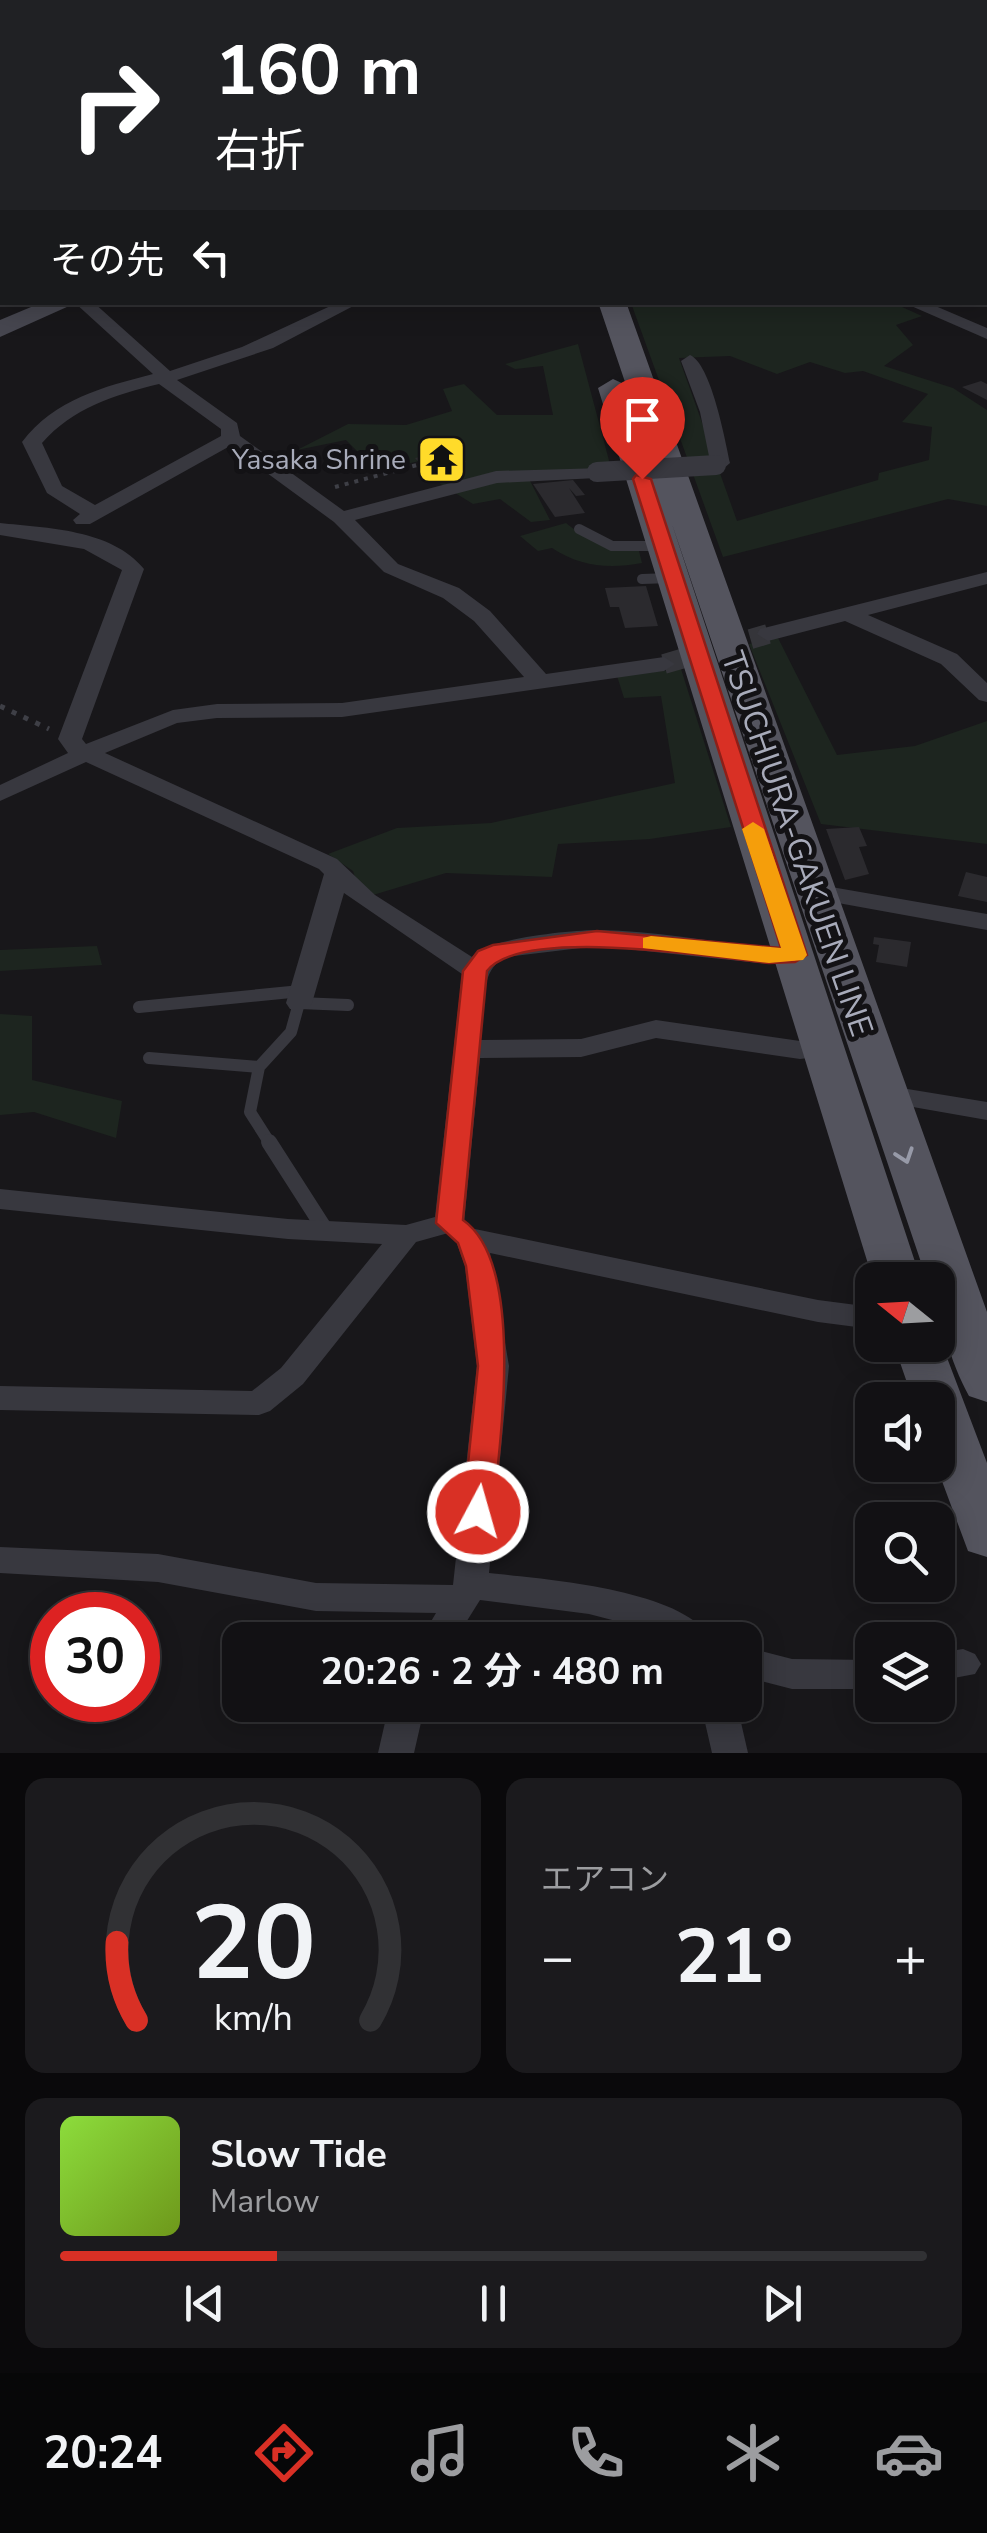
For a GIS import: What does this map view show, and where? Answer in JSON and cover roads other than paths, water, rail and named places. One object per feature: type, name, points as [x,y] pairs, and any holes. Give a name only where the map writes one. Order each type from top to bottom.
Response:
[{"type":"main road","name":"TSUCHIURA-GAKUEN LINE","points":[[586,305],[891,1262]]},
{"type":"main road","name":"TSUCHIURA-GAKUEN LINE","points":[[613,305],[671,569],[814,892],[883,1094],[932,1262]]},
{"type":"main road","name":"TSUCHIURA-GAKUEN LINE","points":[[955,1333],[987,1383]]},
{"type":"main road","name":"TSUCHIURA-GAKUEN LINE","points":[[955,1350],[987,1536]]},
{"type":"street","points":[[2,328],[59,305]]},
{"type":"street","points":[[85,305],[162,373],[162,378],[230,427],[231,438],[341,518],[391,568],[451,593],[482,616],[539,680]]},
{"type":"street","points":[[94,514],[54,489],[32,442],[44,425],[99,394],[212,365],[346,305]]},
{"type":"street","points":[[917,305],[987,334]]},
{"type":"street","points":[[341,518],[496,478],[716,465],[720,463],[709,412],[690,362]]},
{"type":"street","points":[[56,536],[231,438]]},
{"type":"street","points":[[0,529],[56,536],[125,558],[133,569],[77,747]]},
{"type":"street","points":[[768,634],[987,578]]},
{"type":"street","points":[[844,612],[949,659],[987,696]]},
{"type":"street","points":[[0,794],[77,747],[173,717],[217,712],[342,710],[664,664]]},
{"type":"street","points":[[77,747],[328,864],[366,900],[475,971]]},
{"type":"street","points":[[300,997],[337,872]]},
{"type":"street","points":[[814,892],[987,922]]},
{"type":"street","points":[[447,1622],[466,1592],[493,1366],[480,1266],[460,1231],[475,971],[486,956],[501,950],[597,938],[769,956],[795,955]]},
{"type":"street","points":[[468,1050],[581,1048],[656,1029],[800,1050],[822,1049]]},
{"type":"street","points":[[883,1094],[987,1111]]},
{"type":"street","points":[[0,1199],[326,1231],[406,1235],[460,1231],[818,1311],[855,1316]]},
{"type":"street","points":[[0,1398],[259,1403],[292,1376],[406,1235]]},
{"type":"street","points":[[0,1560],[158,1568],[316,1596],[549,1594],[654,1616],[664,1622]]},
{"type":"street","points":[[762,1666],[792,1674],[855,1675]]},
{"type":"street","points":[[396,1753],[403,1722]]},
{"type":"street","points":[[723,1722],[730,1753]]},
{"type":"lane","points":[[580,529],[671,569]]},
{"type":"lane","points":[[300,997],[291,1032],[259,1067],[250,1112],[326,1231]]},
{"type":"lane","points":[[139,1006],[300,997],[348,1006]]},
{"type":"lane","points":[[148,1058],[259,1067]]},
{"type":"tunnel","points":[[664,664],[768,634]]},
{"type":"place","name":"Yasaka Shrine","points":[[441,460]]}]
